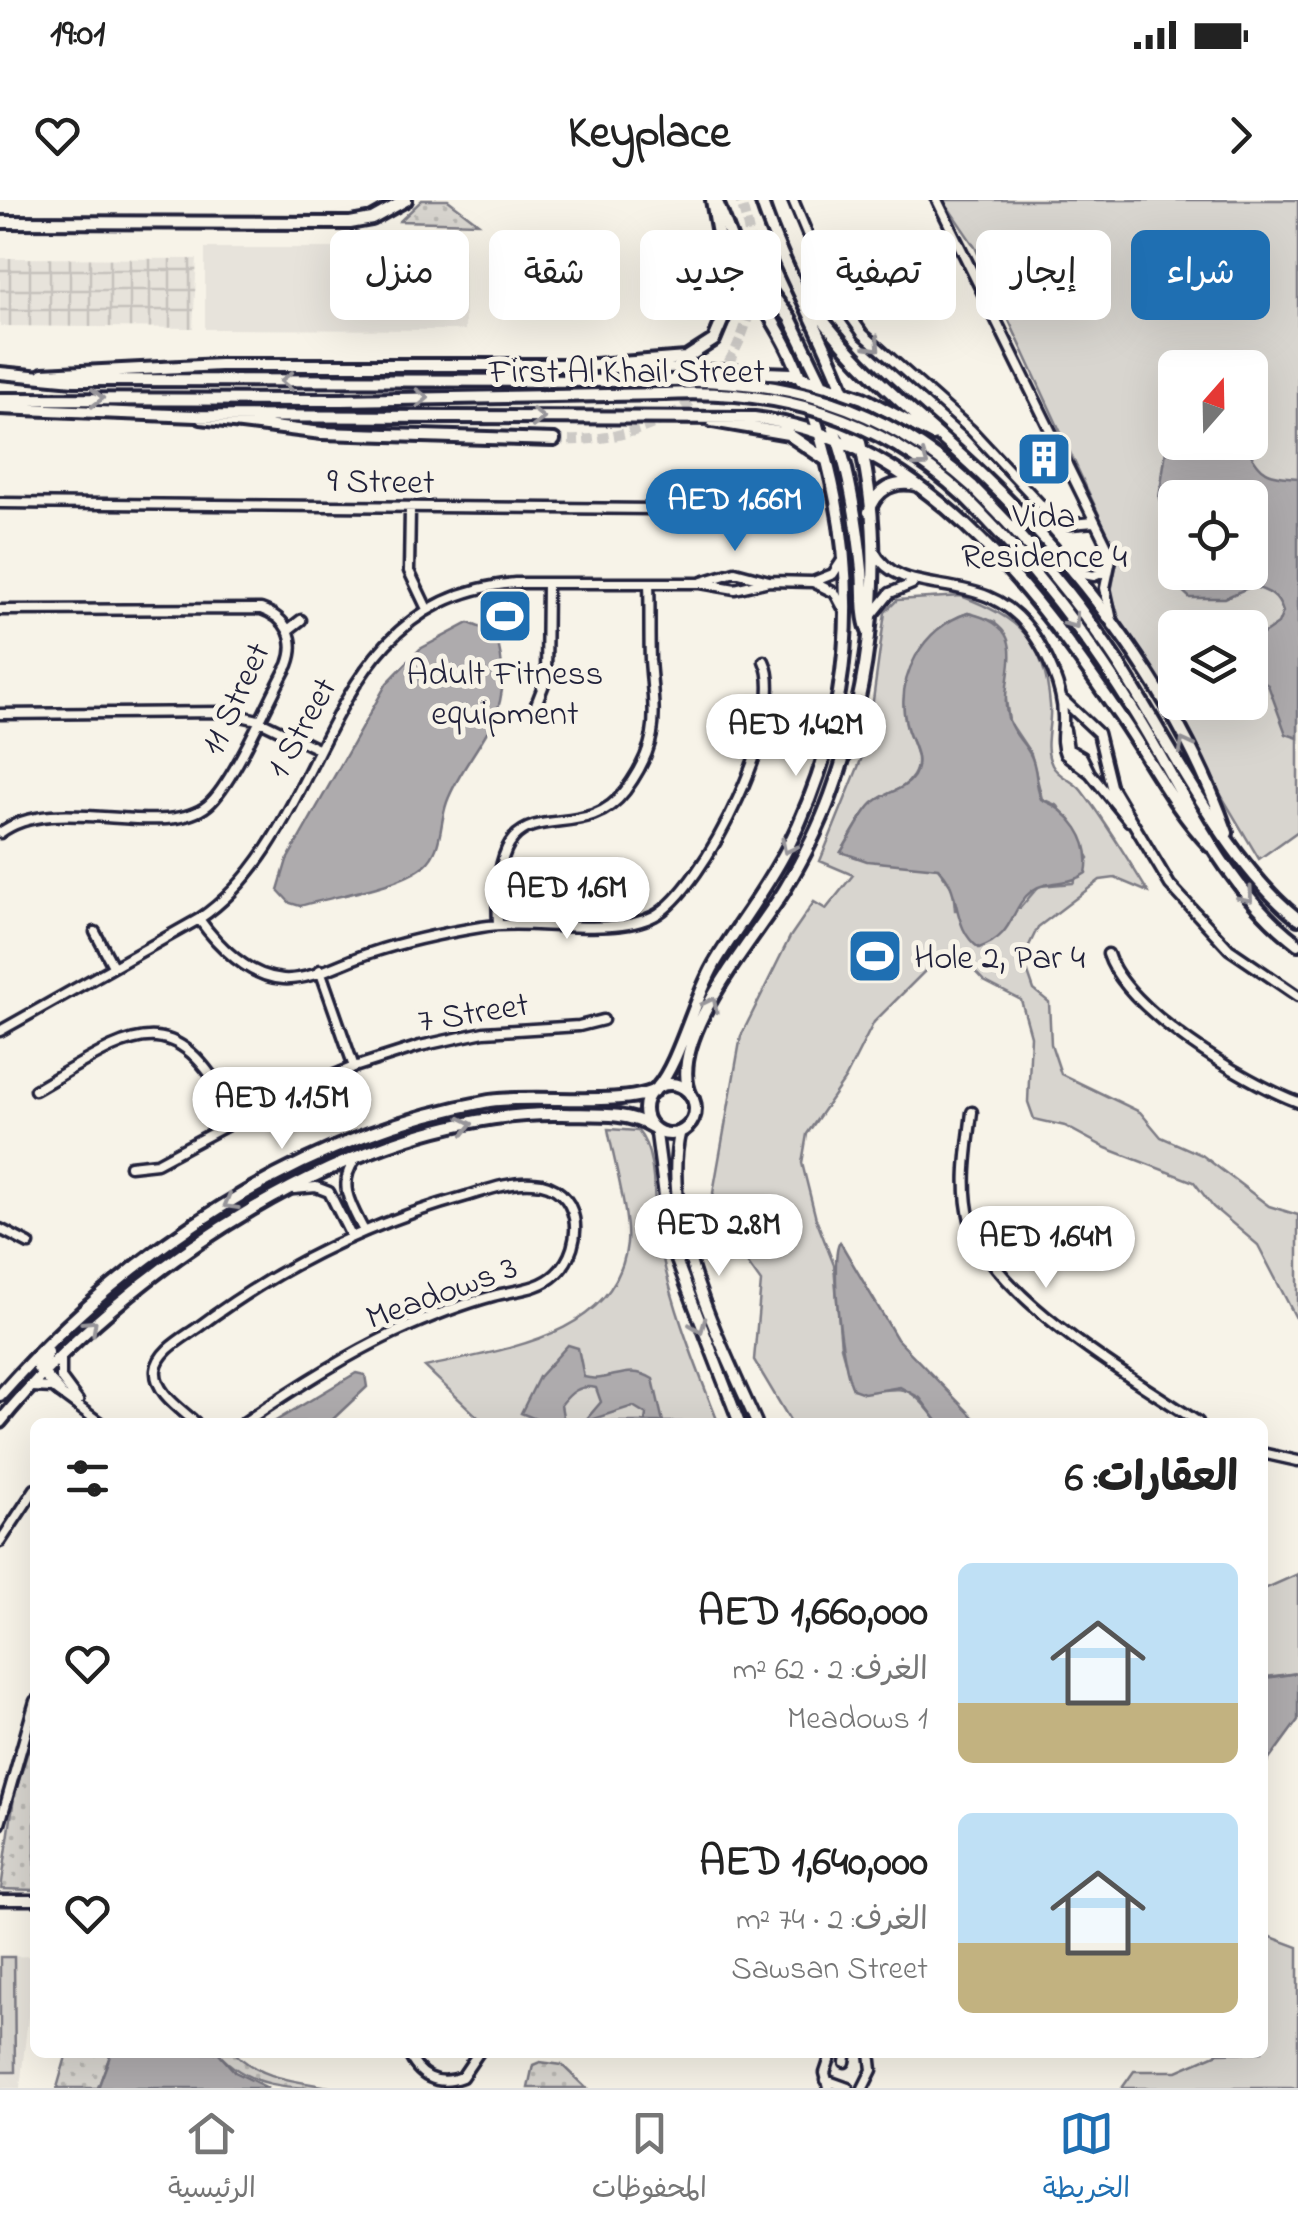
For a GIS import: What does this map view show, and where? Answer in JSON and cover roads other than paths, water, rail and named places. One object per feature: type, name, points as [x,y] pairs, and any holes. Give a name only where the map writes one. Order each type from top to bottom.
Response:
[{"type":"main road","points":[[0,222],[350,224],[372,220],[406,200]]},
{"type":"main road","points":[[714,200],[729,230]]},
{"type":"main road","points":[[595,365],[686,358],[701,352],[723,327],[731,288],[714,200]]},
{"type":"main road","points":[[0,1422],[42,1374],[163,1267],[290,1190],[354,1162],[452,1128],[516,1116],[624,1116],[654,1128],[680,1132],[694,1117],[686,1071],[708,1010],[732,965],[785,890],[830,798],[858,710],[872,618],[869,513],[846,390],[783,258],[762,200]]},
{"type":"main road","points":[[783,258],[849,352],[958,452],[1071,571],[1113,625],[1181,736],[1226,832]]},
{"type":"main road","points":[[654,1128],[646,1108],[667,1076],[701,986],[761,896],[801,819],[822,760],[842,680],[848,624],[846,554],[824,446],[821,378],[781,305]]},
{"type":"main road","points":[[774,320],[800,377],[819,395],[823,418],[840,452],[855,522],[870,634]]},
{"type":"main road","points":[[43,374],[220,365],[595,365],[756,370],[821,378],[958,452]]},
{"type":"main road","name":"First Al Khail Street","points":[[0,374],[43,374],[74,380],[664,387]]},
{"type":"main road","name":"First Al Khail Street","points":[[0,398],[323,400],[756,382],[846,404],[902,431],[1037,554],[1089,621],[1261,883],[1298,919]]},
{"type":"main road","points":[[823,418],[846,390]]},
{"type":"main road","points":[[0,408],[196,416],[823,418],[922,487],[982,542],[1033,600],[1210,846]]},
{"type":"main road","points":[[196,416],[322,434],[554,440]]},
{"type":"main road","points":[[706,418],[788,434],[810,444],[828,462]]},
{"type":"main road","points":[[823,418],[835,436],[858,446]]},
{"type":"main road","points":[[824,446],[833,443],[840,452]]},
{"type":"main road","points":[[869,513],[874,498],[886,487],[904,482],[922,487]]},
{"type":"main road","name":"First Al Khail Street","points":[[968,491],[1088,642],[1133,710],[1210,846],[1245,894],[1298,944]]},
{"type":"main road","points":[[0,1395],[80,1312],[155,1251],[206,1217],[347,1145],[408,1122],[491,1101],[551,1096],[630,1098],[676,1085],[691,1096]]},
{"type":"main road","points":[[59,1391],[42,1374],[39,1362],[80,1312]]},
{"type":"street","points":[[793,200],[829,286],[866,337],[971,430],[1054,519],[1071,524],[1094,522]]},
{"type":"street","points":[[937,200],[1108,548],[1105,588],[1113,625]]},
{"type":"street","name":"9 Street","points":[[0,503],[761,510]]},
{"type":"street","points":[[410,509],[410,571],[427,609]]},
{"type":"street","points":[[873,550],[892,573],[981,592],[1016,613],[1042,647],[1060,698],[1068,749],[1082,756],[1090,773],[1194,914],[1230,949],[1298,996]]},
{"type":"street","points":[[702,583],[736,589],[769,582],[812,582],[833,574],[846,554]]},
{"type":"street","points":[[1071,571],[1094,576],[1108,570]]},
{"type":"street","points":[[702,583],[735,572],[769,582]]},
{"type":"street","points":[[536,707],[546,679],[547,582]]},
{"type":"street","name":"1 Street","points":[[0,1030],[199,920],[229,896],[253,867],[370,661],[392,636],[427,609],[485,586],[547,582],[702,583]]},
{"type":"street","points":[[812,582],[834,593],[848,624]]},
{"type":"street","points":[[872,618],[890,592],[921,582]]},
{"type":"street","points":[[498,924],[496,877],[511,843],[542,822],[586,816],[612,804],[626,790],[648,744],[657,704],[650,657],[650,583]]},
{"type":"street","name":"11 Street","points":[[0,610],[252,609],[277,616],[288,630],[291,656],[214,799],[194,813],[39,816],[18,821],[0,833]]},
{"type":"street","points":[[288,630],[301,620]]},
{"type":"street","points":[[199,920],[224,950],[263,974],[291,979],[405,942],[498,924],[627,924],[656,915],[680,896],[717,838],[747,774],[769,689],[764,662]]},
{"type":"street","points":[[1060,698],[1093,725],[1108,777],[1129,821]]},
{"type":"street","points":[[0,714],[214,712],[258,720],[318,750]]},
{"type":"street","points":[[1064,721],[1061,746],[1071,761],[1090,773]]},
{"type":"street","points":[[1071,761],[1102,748]]},
{"type":"street","points":[[95,932],[113,966]]},
{"type":"street","points":[[1108,954],[1121,982],[1189,1041],[1256,1083],[1298,1102]]},
{"type":"street","points":[[320,970],[354,1066]]},
{"type":"street","name":"7 Street","points":[[130,1166],[157,1163],[236,1118],[354,1066],[462,1035],[580,1026],[603,1020]]},
{"type":"street","points":[[35,1090],[117,1043],[157,1038],[183,1046],[205,1062],[236,1118]]},
{"type":"street","points":[[972,1112],[965,1195],[971,1223],[997,1272],[1040,1311],[1192,1418]]},
{"type":"street","points":[[654,1128],[666,1220],[678,1272],[737,1418]]},
{"type":"street","points":[[680,1132],[676,1162],[686,1241],[713,1321],[754,1418]]},
{"type":"street","points":[[354,1162],[346,1174],[346,1192],[364,1230]]},
{"type":"street","name":"Meadows 3","points":[[191,1418],[159,1386],[156,1371],[161,1357],[239,1299],[364,1230],[451,1200],[536,1182],[563,1193],[576,1225],[565,1263],[544,1282],[491,1296],[395,1333],[328,1367],[251,1418]]},
{"type":"street","points":[[290,1190],[316,1188],[334,1197],[352,1236]]},
{"type":"street","points":[[334,1197],[346,1192]]},
{"type":"street","points":[[0,1229],[28,1244]]},
{"type":"street","points":[[61,1356],[60,1378],[80,1406]]},
{"type":"street","points":[[29,1389],[47,1386],[59,1391],[94,1418]]},
{"type":"street","points":[[1268,1454],[1298,1461]]},
{"type":"street","points":[[0,1542],[30,1497]]},
{"type":"street","points":[[0,1824],[30,1719]]},
{"type":"street","points":[[0,1900],[30,1900]]},
{"type":"street","points":[[411,2058],[420,2073],[453,2084],[470,2070],[477,2058]]},
{"type":"street","points":[[832,2058],[833,2085]]},
{"type":"street","points":[[863,2088],[872,2070],[871,2058]]},
{"type":"street","points":[[833,2085],[845,2062]]},
{"type":"street","points":[[833,2085],[848,2088]]},
{"type":"tunnel","points":[[720,375],[743,334],[752,290],[751,246],[740,200]]},
{"type":"tunnel","points":[[554,440],[595,439],[634,431],[671,415],[705,390]]},
{"type":"place","name":"Vida Residence 4","points":[[1044,459]]},
{"type":"place","name":"Adult Fitness equipment","points":[[505,616]]},
{"type":"place","name":"Hole 2, Par 4","points":[[875,956]]}]
